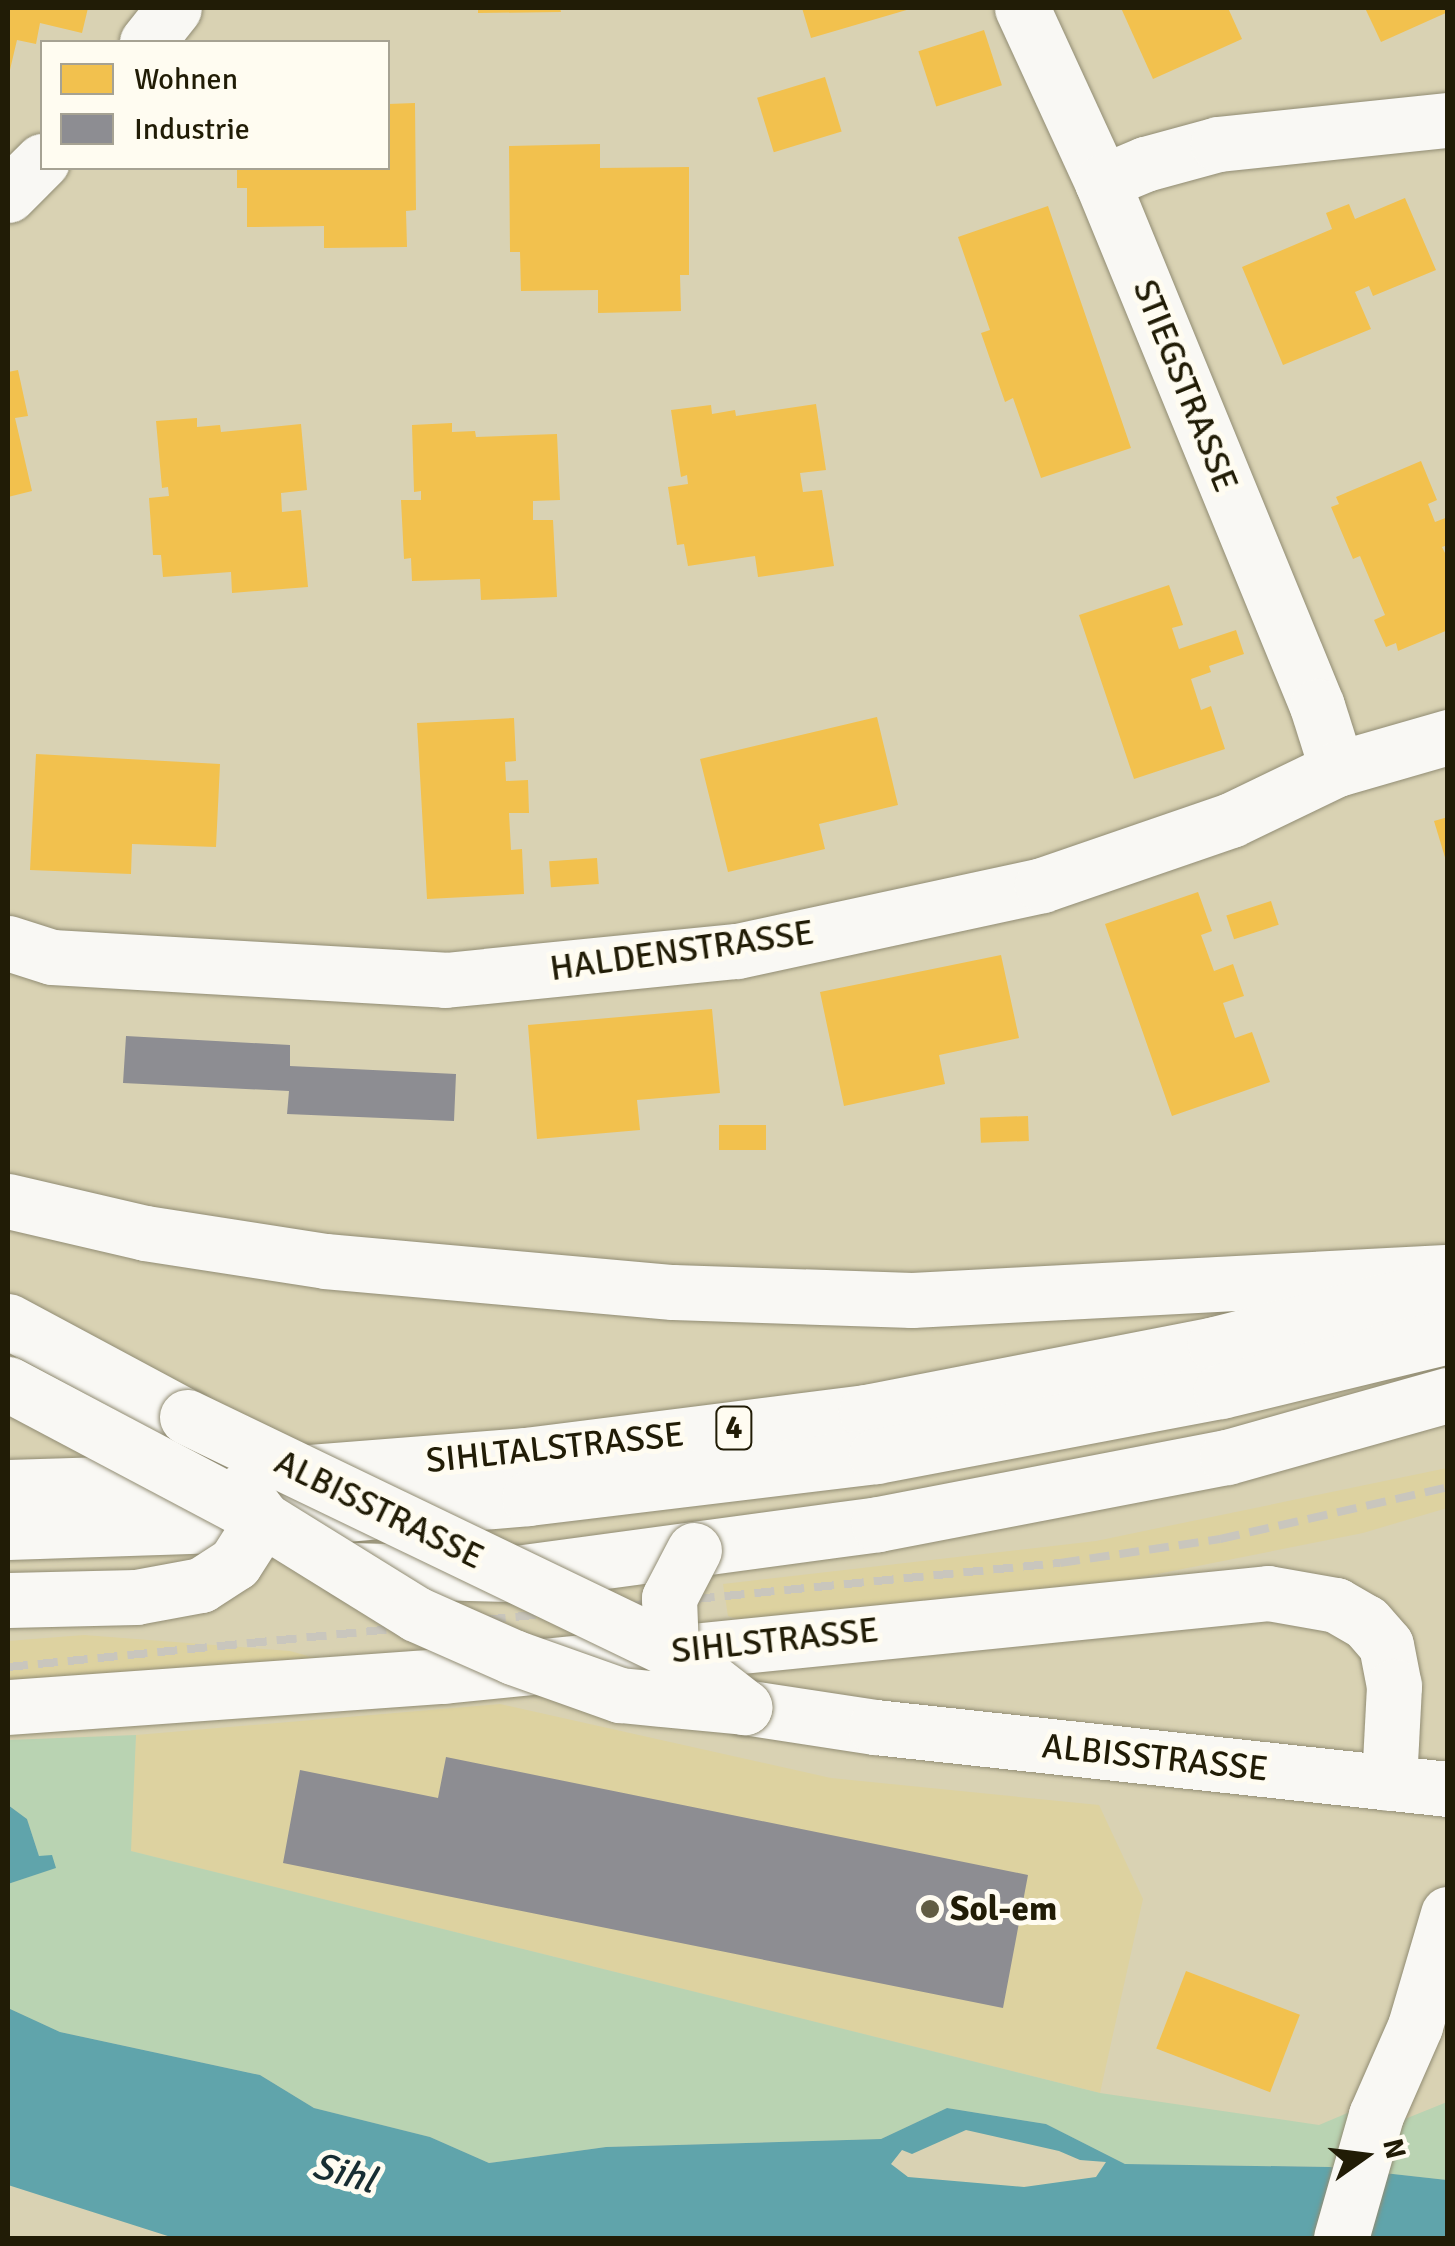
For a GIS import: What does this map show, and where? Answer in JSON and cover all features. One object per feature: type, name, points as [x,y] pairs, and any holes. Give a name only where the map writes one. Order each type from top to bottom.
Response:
[{"type":"main road","points":[[149,40],[174,8]]},
{"type":"main road","name":"STIEGSTRASSE","points":[[1022,8],[1102,182],[1316,706],[1336,769]]},
{"type":"main road","points":[[1102,182],[1145,164],[1218,144],[1448,120]]},
{"type":"main road","points":[[8,195],[40,163]]},
{"type":"main road","name":"HALDENSTRASSE","points":[[8,943],[52,956],[445,980],[737,950],[1042,886],[1231,820],[1336,769],[1448,737]]},
{"type":"main road","points":[[8,1200],[145,1232],[326,1260],[673,1292],[912,1300],[1448,1272]]},
{"type":"main road","name":"SIHLTALSTRASSE","points":[[8,1487],[194,1480],[525,1455],[866,1412],[1214,1344],[1448,1285]]},
{"type":"main road","name":"ALBISSTRASSE","points":[[19,1328],[188,1417],[671,1650],[744,1706]]},
{"type":"main road","name":"SIHLTALSTRASSE","points":[[8,1532],[258,1522],[529,1498],[876,1456],[1221,1391],[1448,1336]]},
{"type":"main road","name":"ALBISSTRASSE","points":[[8,1384],[263,1520],[416,1614],[513,1657],[620,1695],[744,1706],[1105,1753],[1448,1790]]},
{"type":"main road","points":[[349,1570],[509,1574],[956,1511],[1228,1457],[1448,1395]]},
{"type":"main road","points":[[8,1600],[136,1597],[202,1584],[234,1563],[263,1520],[188,1417]]},
{"type":"main road","points":[[671,1650],[669,1598],[694,1550]]},
{"type":"main road","name":"SIHLSTRASSE","points":[[8,1707],[444,1676],[1268,1593],[1336,1605],[1366,1622],[1386,1645],[1394,1686],[1389,1784]]},
{"type":"main road","points":[[1341,2238],[1376,2114],[1415,2026],[1448,1914]]},
{"type":"shaded area","points":[[1447,1468],[1447,1508],[1363,1533],[1102,1585],[739,1620],[728,1616],[723,1584],[1096,1541]]},
{"type":"shaded area","points":[[84,1635],[290,1651],[322,1660],[8,1687],[8,1641]]},
{"type":"shaded area","points":[[500,1704],[831,1778],[1099,1805],[1143,1899],[1100,2093],[130,1851],[136,1735]]},
{"type":"green space","points":[[136,1735],[131,1851],[1100,2093],[1319,2125],[1357,2109],[1400,2121],[1447,2102],[1447,2180],[1330,2167],[1125,2164],[1046,2124],[947,2108],[881,2139],[606,2147],[489,2163],[430,2137],[314,2108],[260,2075],[60,2032],[8,2008],[8,1884],[55,1868],[39,1856],[27,1819],[8,1805],[8,1740]]},
{"type":"water","points":[[8,1805],[27,1819],[39,1856],[52,1855],[56,1868],[8,1884]]},
{"type":"water","name":"Sihl","points":[[8,2008],[60,2032],[260,2075],[314,2108],[430,2137],[489,2163],[606,2147],[881,2139],[947,2108],[1046,2124],[1125,2164],[1330,2167],[1447,2180],[1448,2238],[174,2238],[8,2185]],"holes":[[[966,2130],[1059,2151],[1080,2160],[1106,2162],[1096,2177],[1024,2187],[908,2177],[891,2164],[902,2150],[912,2154]]]},
{"type":"building: Wohnen","points":[[8,8],[88,8],[82,33],[40,23],[36,44],[17,40],[9,74]]},
{"type":"building: Wohnen","points":[[478,8],[560,8],[561,12],[478,13]]},
{"type":"building: Wohnen","points":[[802,8],[910,8],[910,9],[811,38]]},
{"type":"building: Wohnen","points":[[1121,8],[1228,8],[1242,39],[1153,79]]},
{"type":"building: Wohnen","points":[[1365,8],[1448,8],[1448,12],[1381,42]]},
{"type":"building: Wohnen","points":[[984,30],[1002,85],[936,106],[918,51]]},
{"type":"building: Wohnen","points":[[825,77],[842,132],[774,152],[757,98]]},
{"type":"building: Wohnen","points":[[415,103],[416,210],[406,211],[407,247],[324,248],[324,226],[247,227],[247,188],[237,188],[237,170],[390,170],[390,104]]},
{"type":"building: Wohnen","points":[[600,144],[600,168],[689,167],[689,275],[680,275],[681,311],[598,313],[598,290],[521,291],[520,252],[510,252],[509,146]]},
{"type":"building: Wohnen","points":[[1405,198],[1436,270],[1373,296],[1369,286],[1355,292],[1371,329],[1283,365],[1242,267],[1332,229],[1326,213],[1349,204],[1355,219]]},
{"type":"building: Wohnen","points":[[1048,206],[1131,448],[1041,478],[1013,398],[1005,402],[981,333],[990,330],[958,237]]},
{"type":"building: Wohnen","points":[[18,370],[28,416],[15,418],[32,491],[8,497],[8,372]]},
{"type":"building: Wohnen","points":[[816,404],[826,470],[800,473],[803,492],[822,490],[834,566],[758,577],[755,556],[688,566],[684,544],[677,545],[668,487],[688,484],[687,475],[681,477],[671,410],[711,405],[712,414],[735,410],[736,416]]},
{"type":"building: Wohnen","points":[[197,418],[197,427],[220,425],[221,432],[301,424],[307,490],[281,493],[282,512],[301,510],[308,587],[232,593],[231,572],[163,577],[161,555],[153,555],[149,498],[169,496],[168,487],[162,488],[156,421]]},
{"type":"building: Wohnen","points":[[452,423],[452,432],[475,431],[476,437],[557,434],[560,500],[533,501],[533,520],[553,520],[557,597],[481,600],[480,579],[412,581],[411,558],[404,559],[401,500],[421,500],[421,491],[414,492],[412,425]]},
{"type":"building: Wohnen","points":[[1421,461],[1437,500],[1428,504],[1435,522],[1448,517],[1448,545],[1442,547],[1448,559],[1448,630],[1398,651],[1396,643],[1386,647],[1374,620],[1385,615],[1360,556],[1353,559],[1331,507],[1339,504],[1336,497]]},
{"type":"building: Wohnen","points":[[1169,585],[1183,625],[1172,628],[1179,649],[1236,630],[1244,654],[1209,666],[1211,672],[1191,679],[1201,710],[1211,706],[1225,749],[1134,779],[1079,615]]},
{"type":"building: Wohnen","points":[[877,717],[898,805],[819,824],[825,849],[728,872],[700,759]]},
{"type":"building: Wohnen","points":[[514,718],[516,761],[505,762],[506,781],[528,780],[529,813],[509,813],[511,850],[522,849],[524,894],[427,899],[417,723]]},
{"type":"building: Wohnen","points":[[36,754],[220,764],[216,847],[132,844],[131,874],[30,870]]},
{"type":"building: Wohnen","points":[[1448,817],[1448,864],[1447,864],[1434,821]]},
{"type":"building: Wohnen","points":[[597,858],[599,884],[551,887],[549,861]]},
{"type":"building: Wohnen","points":[[1198,892],[1212,931],[1201,935],[1214,971],[1233,964],[1244,996],[1223,1003],[1235,1038],[1252,1032],[1270,1082],[1172,1116],[1105,924]]},
{"type":"building: Wohnen","points":[[1271,901],[1279,925],[1234,939],[1226,916]]},
{"type":"building: Wohnen","points":[[1001,955],[1019,1038],[939,1055],[945,1084],[844,1106],[820,992]]},
{"type":"building: Wohnen","points":[[712,1009],[720,1093],[637,1100],[640,1130],[537,1139],[528,1025]]},
{"type":"building: Wohnen","points":[[1028,1116],[1029,1141],[981,1143],[980,1118]]},
{"type":"building: Wohnen","points":[[719,1125],[766,1125],[766,1150],[719,1150]]},
{"type":"building: Wohnen","points":[[1186,1971],[1300,2015],[1270,2092],[1156,2048]]},
{"type":"building: Industrie","points":[[126,1036],[290,1045],[290,1066],[456,1074],[454,1121],[287,1114],[289,1091],[123,1083]]},
{"type":"building: Industrie","points":[[446,1757],[1028,1875],[1003,2008],[283,1863],[300,1770],[438,1798]]},
{"type":"railway","points":[[8,1667],[1060,1563],[1220,1539],[1448,1487]]},
{"type":"place","name":"Sol-em","points":[[930,1909]]}]
